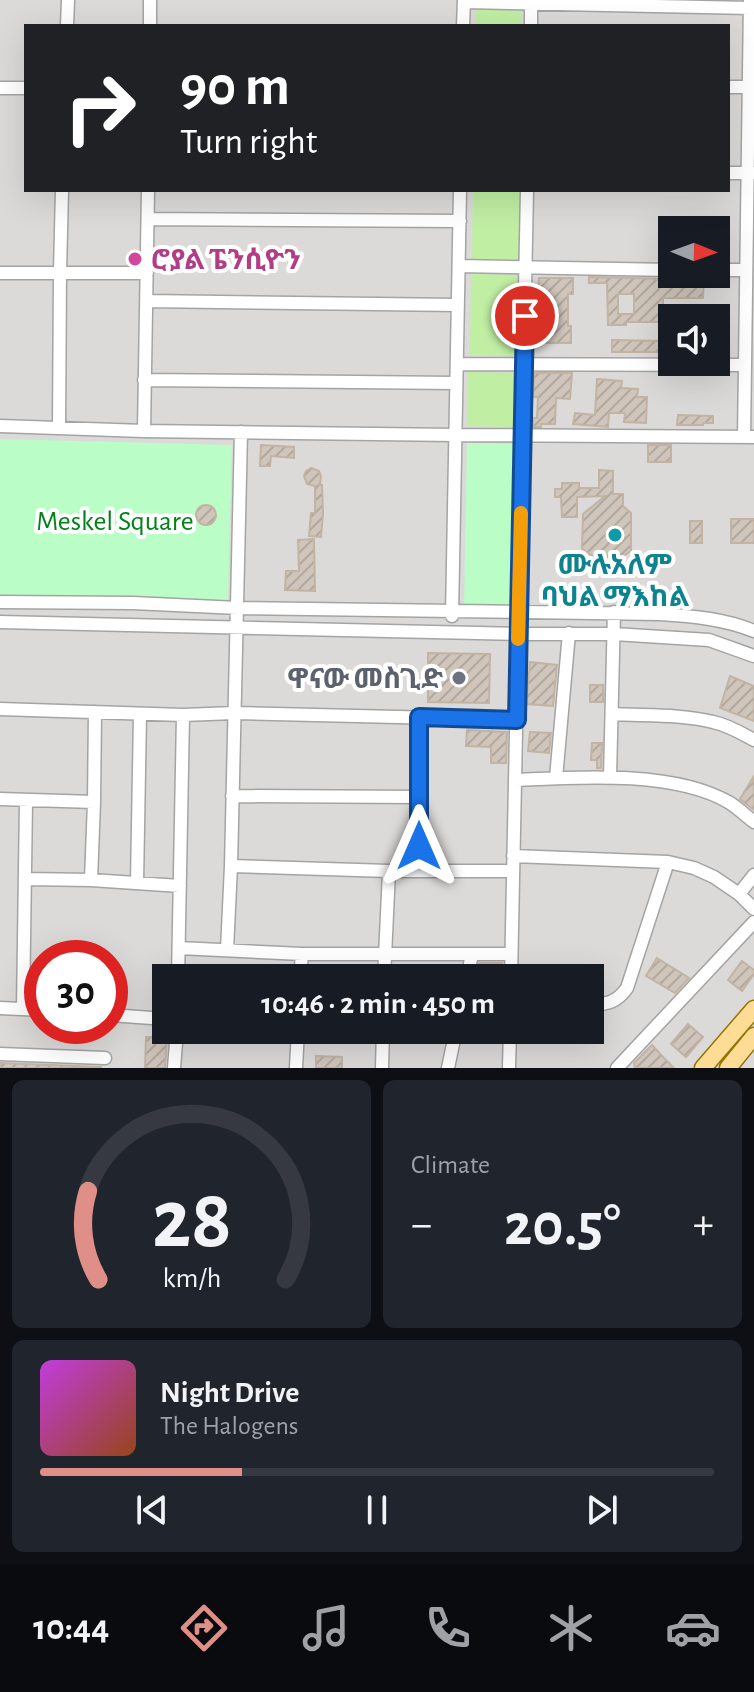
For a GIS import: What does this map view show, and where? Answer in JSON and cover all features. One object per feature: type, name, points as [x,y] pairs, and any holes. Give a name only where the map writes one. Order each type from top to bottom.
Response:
[{"type":"main road","points":[[703,1068],[754,1009]]},
{"type":"main road","points":[[728,1068],[754,1036]]},
{"type":"street","points":[[67,24],[68,0]]},
{"type":"street","points":[[150,0],[150,24]]},
{"type":"street","points":[[0,426],[144,431],[749,437],[745,365],[751,173],[750,4],[464,1],[463,24]]},
{"type":"street","points":[[531,1],[531,24]]},
{"type":"street","points":[[730,87],[749,87]]},
{"type":"street","points":[[0,88],[24,88]]},
{"type":"street","points":[[730,173],[751,173]]},
{"type":"street","points":[[59,428],[62,192]]},
{"type":"street","points":[[144,431],[148,192]]},
{"type":"street","points":[[451,631],[460,192]]},
{"type":"street","points":[[511,964],[527,192]]},
{"type":"street","points":[[148,219],[460,221]]},
{"type":"street","points":[[459,266],[658,270]]},
{"type":"street","points":[[730,270],[746,270]]},
{"type":"street","points":[[0,273],[147,273]]},
{"type":"street","points":[[146,301],[458,305]]},
{"type":"street","points":[[457,364],[745,365]]},
{"type":"street","points":[[144,380],[456,383]]},
{"type":"street","points":[[227,950],[241,432]]},
{"type":"street","points":[[0,602],[452,612],[614,612],[682,615],[726,622],[754,631]]},
{"type":"street","points":[[80,603],[80,623]]},
{"type":"street","points":[[385,609],[385,630]]},
{"type":"street","points":[[610,777],[614,612]]},
{"type":"street","points":[[0,622],[614,634],[709,640],[754,656]]},
{"type":"street","points":[[556,778],[569,633]]},
{"type":"street","points":[[0,709],[517,720]]},
{"type":"street","points":[[91,880],[95,712]]},
{"type":"street","points":[[137,883],[140,714]]},
{"type":"street","points":[[612,714],[685,717],[715,722],[754,740]]},
{"type":"street","points":[[178,964],[183,715]]},
{"type":"street","points":[[419,717],[419,870]]},
{"type":"street","points":[[515,780],[610,777],[674,783],[705,791],[731,803],[754,822]]},
{"type":"street","points":[[232,796],[419,797]]},
{"type":"street","points":[[0,799],[94,802]]},
{"type":"street","points":[[0,1008],[23,1009],[26,800]]},
{"type":"street","points":[[513,856],[668,862],[714,877],[754,909]]},
{"type":"street","points":[[604,1005],[620,998],[627,988],[668,862]]},
{"type":"street","points":[[231,866],[513,871]]},
{"type":"street","points":[[385,964],[389,871]]},
{"type":"street","points":[[739,894],[754,875]]},
{"type":"street","points":[[26,879],[180,886]]},
{"type":"street","points":[[617,1068],[754,922]]},
{"type":"street","points":[[179,948],[302,954],[511,954]]},
{"type":"street","points":[[301,964],[302,954]]},
{"type":"street","points":[[470,964],[472,954]]},
{"type":"street","points":[[128,1016],[152,1018]]},
{"type":"street","points":[[174,1068],[176,1044]]},
{"type":"street","points":[[296,1068],[297,1044]]},
{"type":"street","points":[[382,1068],[383,1044]]},
{"type":"street","points":[[448,1068],[453,1044]]},
{"type":"street","points":[[509,1068],[510,1044]]},
{"type":"street","points":[[0,1054],[105,1058]]},
{"type":"shaded area","points":[[0,0],[754,0],[754,1068],[0,1068]]},
{"type":"green space","points":[[476,10],[522,10],[522,24],[476,24]]},
{"type":"green space","points":[[473,192],[520,192],[519,260],[472,259]]},
{"type":"green space","points":[[471,274],[520,275],[519,356],[470,355]]},
{"type":"green space","points":[[468,372],[517,373],[516,427],[467,426]]},
{"type":"green space","name":"Meskel Square","points":[[0,439],[232,445],[228,601],[0,595]]},
{"type":"green space","points":[[467,443],[517,444],[514,611],[464,610]]},
{"type":"building","points":[[589,277],[658,279],[658,288],[703,288],[703,298],[663,298],[663,304],[658,304],[658,322],[608,325],[607,283],[589,283]],"holes":[[[618,294],[634,294],[634,314],[618,314]]]},
{"type":"building","points":[[539,278],[573,278],[573,294],[568,294],[571,343],[538,343],[538,327],[546,327],[546,294],[538,294]]},
{"type":"building","points":[[612,340],[658,341],[658,352],[612,352]]},
{"type":"building","points":[[534,373],[572,373],[570,399],[556,398],[555,424],[533,427],[533,418],[537,418],[538,397],[533,397]]},
{"type":"building","points":[[597,379],[622,381],[621,388],[638,389],[637,397],[647,397],[646,423],[624,422],[625,413],[609,413],[608,427],[573,424],[575,413],[595,415]]},
{"type":"building","points":[[678,415],[713,416],[713,423],[677,425]]},
{"type":"building","points":[[261,445],[294,447],[294,458],[271,456],[270,466],[260,466]]},
{"type":"building","points":[[648,445],[671,445],[671,462],[648,462]]},
{"type":"building","points":[[311,468],[319,471],[321,476],[321,537],[309,536],[311,513],[315,513],[315,486],[307,484],[304,476]]},
{"type":"building","points":[[599,470],[613,471],[613,494],[623,494],[623,506],[631,513],[631,551],[622,557],[621,573],[593,572],[594,557],[582,549],[583,514],[605,496],[577,497],[577,517],[562,517],[561,497],[555,497],[555,489],[562,489],[562,483],[579,483],[579,488],[599,488]]},
{"type":"building","points":[[206,505],[213,508],[216,515],[213,522],[206,525],[199,522],[196,515],[199,508]]},
{"type":"building","points":[[731,519],[754,519],[754,543],[731,543]]},
{"type":"building","points":[[690,521],[702,521],[702,543],[690,543]]},
{"type":"building","points":[[314,539],[315,591],[285,590],[286,571],[299,571],[298,540]]},
{"type":"building","name":"ዋናው መስጊድ","points":[[428,653],[490,654],[489,703],[428,702]]},
{"type":"building","points":[[530,662],[557,665],[553,706],[526,704]]},
{"type":"building","points":[[730,676],[754,686],[754,721],[720,708]]},
{"type":"building","points":[[590,685],[603,685],[603,702],[590,702]]},
{"type":"building","points":[[467,730],[507,732],[506,763],[491,763],[491,747],[466,746]]},
{"type":"building","points":[[530,732],[551,733],[549,753],[528,751]]},
{"type":"building","points":[[592,743],[602,743],[601,768],[597,768],[597,760],[591,760]]},
{"type":"building","points":[[754,776],[754,810],[740,799]]},
{"type":"building","points":[[657,958],[689,978],[675,993],[646,976]]},
{"type":"building","points":[[742,961],[754,970],[754,974],[742,991],[728,980]]},
{"type":"building","points":[[688,1024],[703,1037],[686,1057],[671,1044]]},
{"type":"building","points":[[146,1037],[152,1037],[152,1044],[167,1044],[165,1068],[145,1068]]},
{"type":"building","points":[[652,1045],[674,1068],[635,1068],[634,1063]]},
{"type":"building","points":[[316,1056],[342,1057],[342,1068],[316,1068]]},
{"type":"building","points":[[0,1063],[101,1067],[101,1068],[0,1068]]},
{"type":"slow traffic","points":[[518,639],[521,513]]},
{"type":"place","name":"ሮያል ፔንሲዮን","points":[[135,259]]},
{"type":"place","name":"ሙሉአለም ባህል ማእከል","points":[[615,535]]},
{"type":"place","name":"ዋናው መስጊድ","points":[[459,678]]},
{"type":"route","points":[[419,846],[419,717],[517,720],[525,316]]}]
